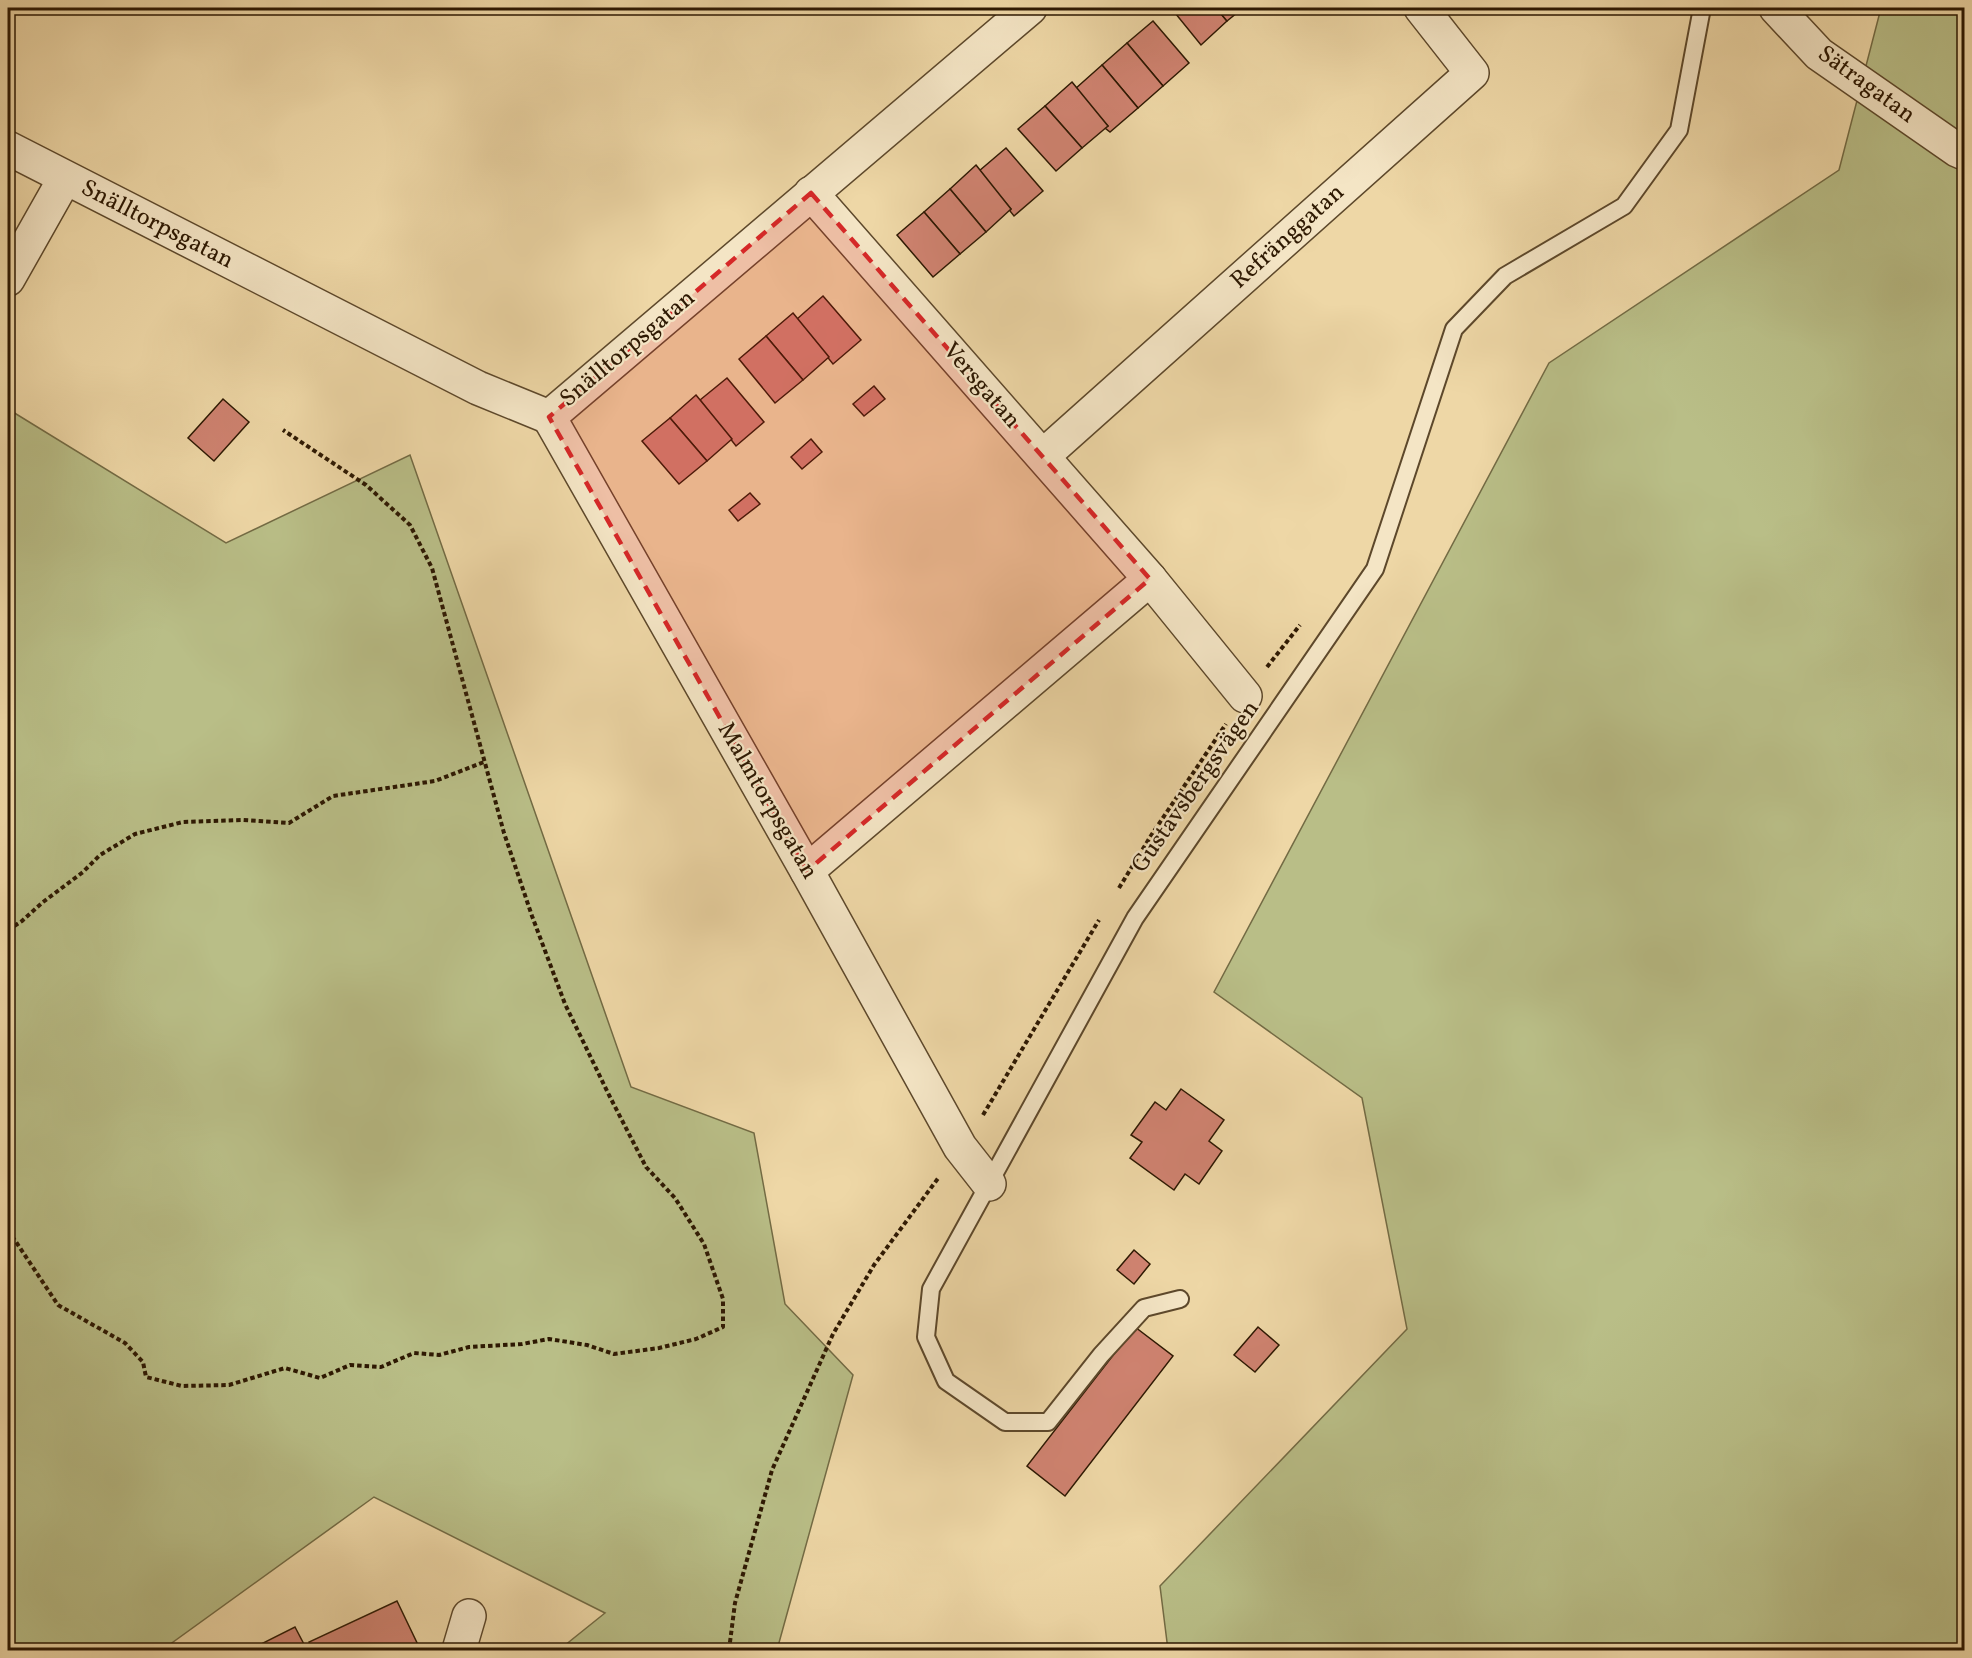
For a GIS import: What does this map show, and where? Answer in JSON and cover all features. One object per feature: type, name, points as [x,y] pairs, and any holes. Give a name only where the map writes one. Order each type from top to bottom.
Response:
[{"type":"street","name":"Snälltorpsgatan","points":[[8,148],[478,388],[549,417],[1030,8]]},
{"type":"street","name":"Refränggatan","points":[[1043,456],[1472,73],[1420,8]]},
{"type":"street","name":"Sätragatan","points":[[1776,8],[1820,54],[1957,150],[1965,153]]},
{"type":"street","points":[[8,279],[65,178]]},
{"type":"street","name":"Versgatan","points":[[811,193],[1150,579],[1245,696]]},
{"type":"street","name":"Malmtorpsgatan","points":[[549,417],[807,871],[960,1147],[988,1184]]},
{"type":"street","points":[[807,871],[1150,579]]},
{"type":"street","points":[[459,1650],[469,1616]]},
{"type":"lane","name":"Gustavsbergsvägen","points":[[1180,1299],[1144,1308],[1101,1355],[1048,1422],[1005,1422],[946,1381],[926,1337],[931,1288],[1135,918],[1375,569],[1454,330],[1505,276],[1624,206],[1679,130],[1702,8]]},
{"type":"path","points":[[8,1230],[58,1305],[125,1342],[143,1362],[146,1377],[182,1386],[229,1385],[285,1368],[321,1378],[350,1365],[381,1367],[414,1353],[439,1355],[469,1347],[522,1344],[549,1339],[587,1345],[614,1354],[659,1348],[696,1339],[723,1327],[723,1299],[704,1244],[675,1198],[646,1167],[565,1004],[504,833],[432,568],[410,525],[366,485],[283,430]]},
{"type":"path","points":[[1116,893],[1152,834],[1245,696],[1303,621]]},
{"type":"path","points":[[8,930],[83,872],[100,855],[135,834],[183,822],[243,820],[289,823],[333,796],[435,781],[484,762]]},
{"type":"path","points":[[729,1650],[735,1603],[772,1470],[833,1334],[874,1265],[994,1098],[1104,912]]},
{"type":"highlighted area","points":[[811,193],[1150,579],[807,871],[549,417]]},
{"type":"green space","points":[[1881,8],[1964,8],[1964,1650],[1168,1650],[1160,1586],[1407,1329],[1362,1098],[1214,992],[1549,363],[1839,170]]},
{"type":"green space","points":[[8,409],[226,543],[410,455],[631,1087],[754,1133],[785,1304],[853,1375],[777,1650],[559,1650],[605,1613],[374,1497],[162,1650],[8,1650]]},
{"type":"building","points":[[1171,8],[1216,8],[1227,21],[1201,45]]},
{"type":"building","points":[[1216,8],[1243,8],[1227,21]]},
{"type":"building","points":[[1153,21],[1189,63],[1163,86],[1127,43]]},
{"type":"building","points":[[1127,43],[1163,86],[1138,108],[1102,65]]},
{"type":"building","points":[[1102,65],[1138,108],[1110,132],[1105,128],[1108,126],[1075,89]]},
{"type":"building","points":[[1072,82],[1108,126],[1082,148],[1045,106]]},
{"type":"building","points":[[1045,106],[1082,148],[1056,171],[1018,129]]},
{"type":"building","points":[[1006,148],[1043,191],[1014,216],[1011,209],[979,171]]},
{"type":"building","points":[[976,165],[1011,209],[986,232],[950,189]]},
{"type":"building","points":[[950,189],[986,232],[960,254],[924,212]]},
{"type":"building","points":[[924,212],[960,254],[933,277],[897,235]]},
{"type":"building","points":[[823,296],[861,340],[833,364],[797,319]]},
{"type":"building","points":[[793,313],[829,357],[803,380],[766,336]]},
{"type":"building","points":[[766,336],[803,380],[775,403],[739,359]]},
{"type":"building","points":[[727,378],[764,422],[736,446],[700,400]]},
{"type":"building","points":[[874,386],[885,399],[864,416],[853,404]]},
{"type":"building","points":[[696,395],[732,439],[707,461],[670,418]]},
{"type":"building","points":[[223,399],[249,422],[214,461],[188,438]]},
{"type":"building","points":[[670,418],[707,461],[679,484],[642,441]]},
{"type":"building","points":[[811,439],[822,452],[802,469],[791,457]]},
{"type":"building","points":[[750,493],[760,504],[738,521],[729,510]]},
{"type":"building","points":[[1181,1089],[1224,1120],[1209,1141],[1222,1151],[1199,1184],[1185,1174],[1174,1190],[1130,1158],[1142,1142],[1131,1135],[1155,1102],[1166,1110]]},
{"type":"building","points":[[1134,1250],[1150,1264],[1134,1284],[1117,1270]]},
{"type":"building","points":[[1135,1327],[1173,1356],[1065,1496],[1027,1466]]},
{"type":"building","points":[[1258,1327],[1279,1345],[1255,1372],[1234,1355]]},
{"type":"building","points":[[397,1601],[420,1649],[313,1650],[309,1642]]},
{"type":"building","points":[[295,1627],[307,1650],[261,1650],[259,1645]]}]
